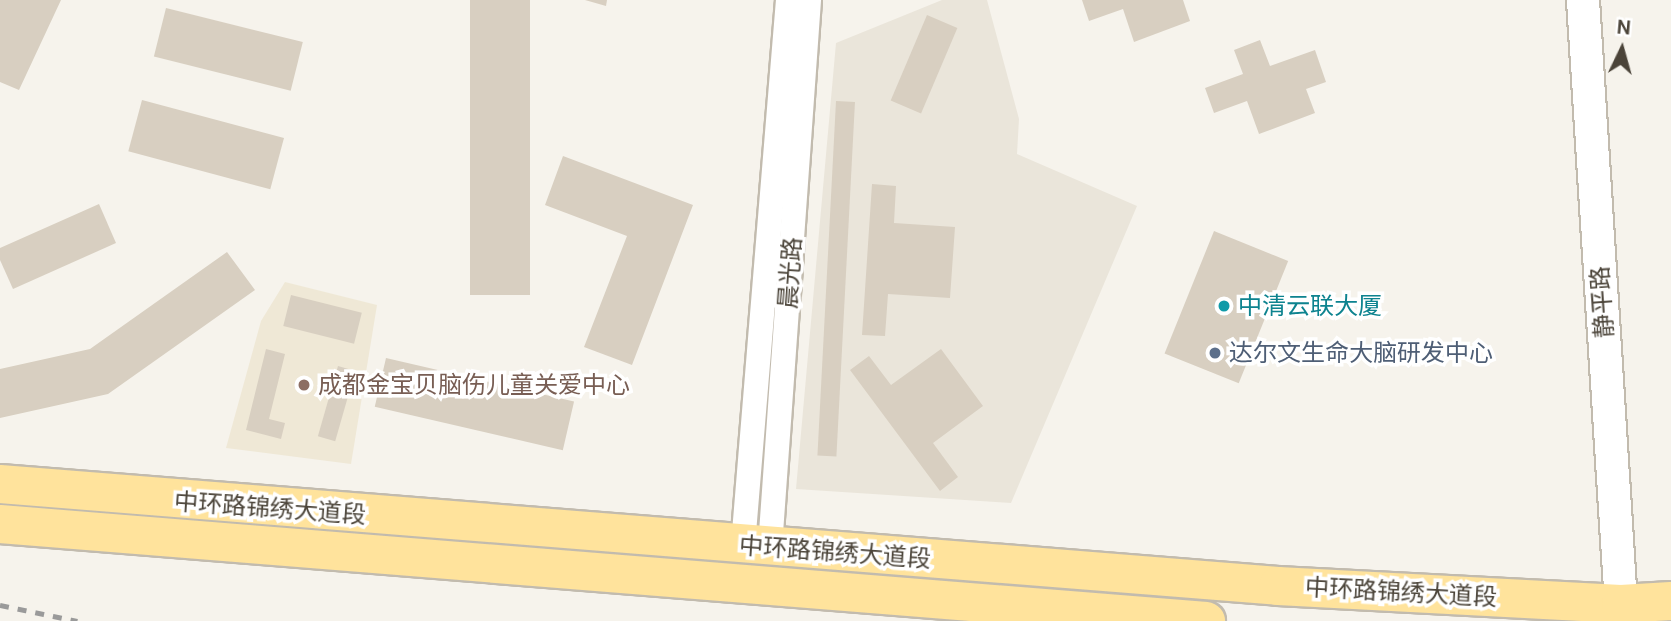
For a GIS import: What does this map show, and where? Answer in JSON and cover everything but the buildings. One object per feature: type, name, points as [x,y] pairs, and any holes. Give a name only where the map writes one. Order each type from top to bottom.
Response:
[{"type":"main road","name":"中环路锦绣大道段","points":[[0,484],[1622,616],[1671,601]]},
{"type":"main road","name":"中环路锦绣大道段","points":[[0,524],[1206,621]]},
{"type":"street","name":"晨光路","points":[[757,546],[788,0]]},
{"type":"street","name":"晨光路","points":[[757,546],[809,0]]},
{"type":"street","name":"静平路","points":[[1583,0],[1622,616]]},
{"type":"shaded area","points":[[942,0],[987,0],[1019,119],[1017,154],[1137,206],[1011,503],[796,489],[836,43]]},
{"type":"shaded area","name":"成都金宝贝脑伤儿童关爱中心","points":[[285,282],[377,305],[351,464],[226,448],[261,321]]},
{"type":"railway","points":[[0,605],[77,621]]},
{"type":"place","name":"中清云联大厦","points":[[1224,306]]},
{"type":"place","name":"达尔文生命大脑研发中心","points":[[1215,353]]},
{"type":"place","name":"成都金宝贝脑伤儿童关爱中心","points":[[304,385]]}]
